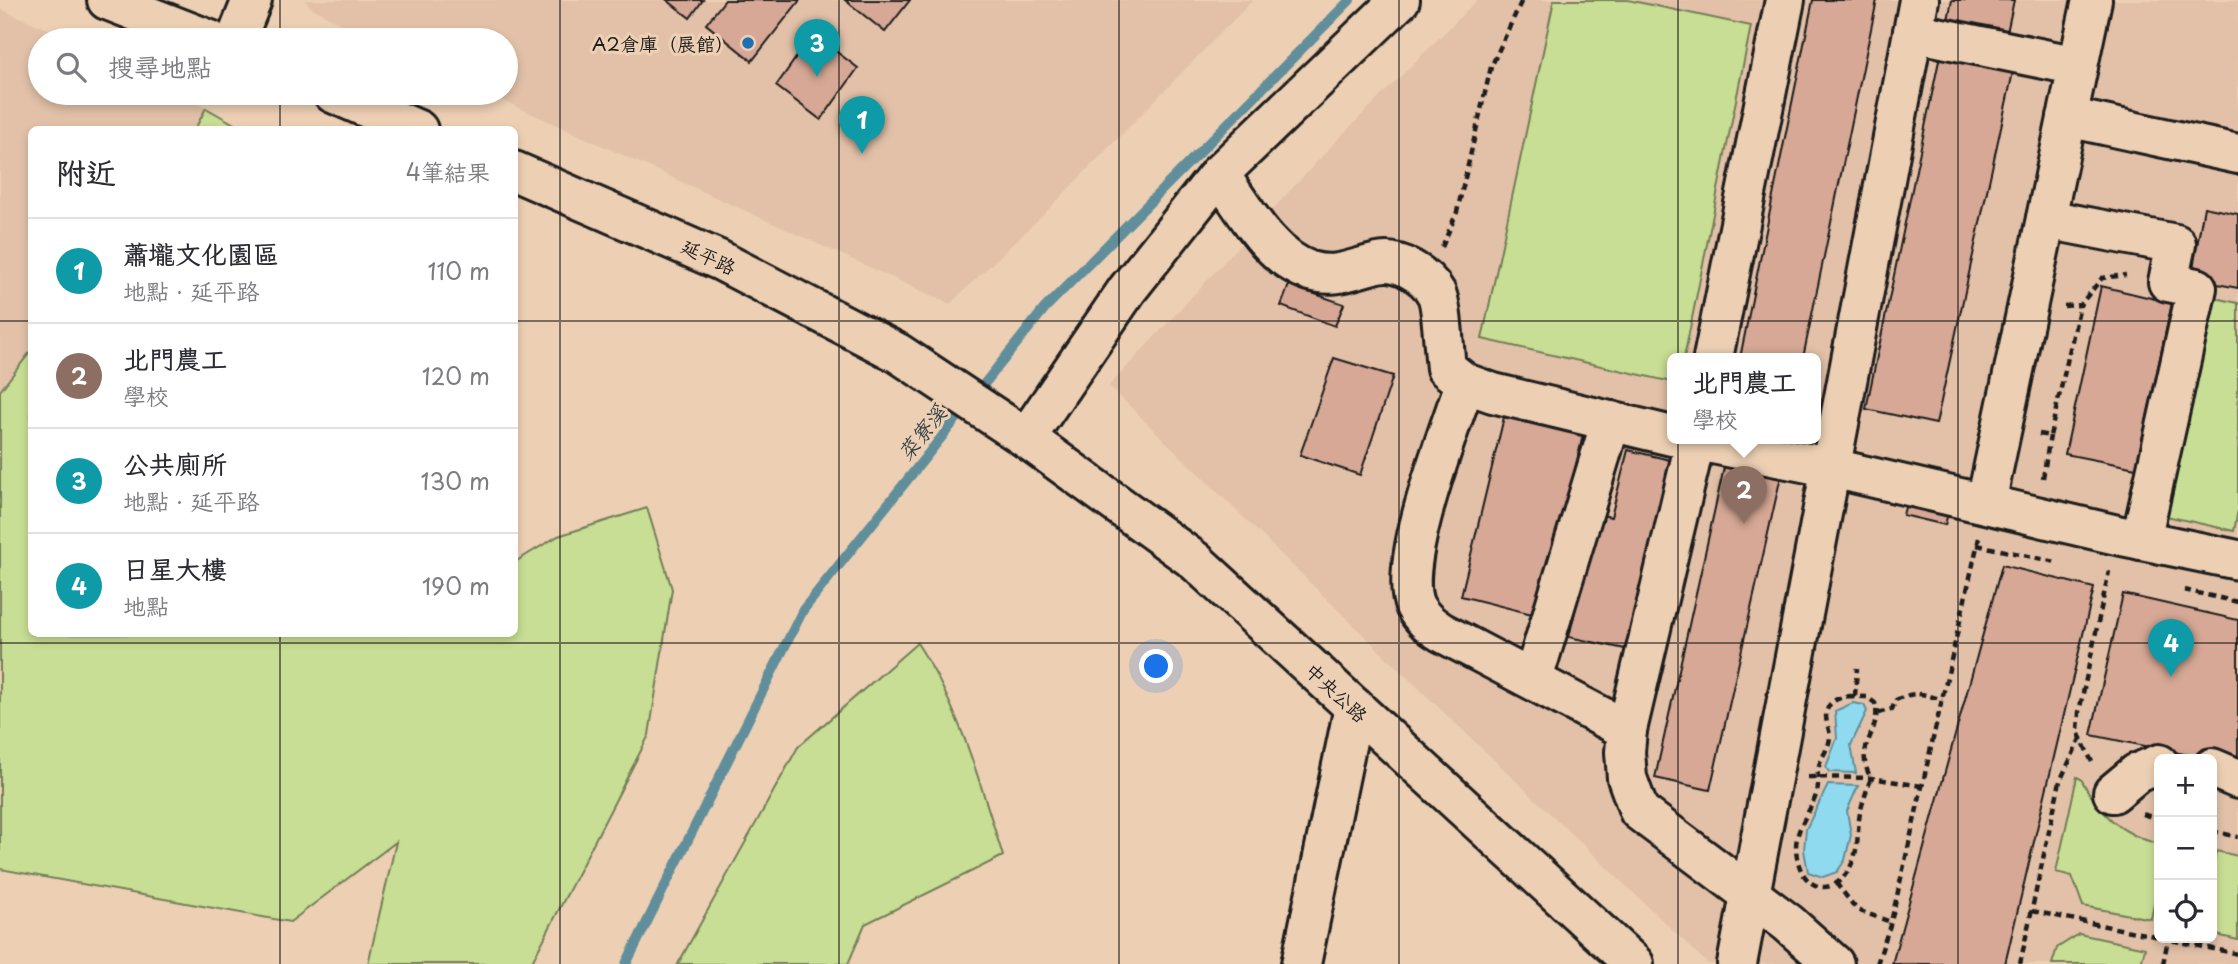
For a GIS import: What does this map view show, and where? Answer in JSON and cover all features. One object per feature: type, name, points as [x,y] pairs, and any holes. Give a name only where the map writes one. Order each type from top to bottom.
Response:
[{"type":"main road","points":[[107,0],[179,28]]},
{"type":"main road","points":[[241,28],[252,0]]},
{"type":"main road","points":[[1026,438],[1127,290],[1219,174],[1399,0]]},
{"type":"main road","points":[[1714,353],[1785,0]]},
{"type":"main road","points":[[1986,503],[2092,0]]},
{"type":"main road","points":[[1737,964],[1752,895],[1828,467],[1916,16],[2078,66]]},
{"type":"main road","points":[[361,105],[409,126]]},
{"type":"main road","points":[[2067,117],[2238,154]]},
{"type":"main road","name":"延平路","points":[[518,173],[719,260],[898,353],[1026,438]]},
{"type":"main road","points":[[1219,174],[1270,242],[1297,264],[1311,271],[1344,274],[1376,263],[1394,261],[1408,266],[1437,293],[1446,368],[1465,383],[1493,393],[1667,434]]},
{"type":"main road","points":[[2046,219],[2176,244],[2168,282],[2197,288],[2129,538]]},
{"type":"main road","points":[[1465,383],[1432,484],[1416,544],[1411,571],[1414,604],[1426,622],[1434,627],[1627,730]]},
{"type":"main road","points":[[1533,679],[1611,421]]},
{"type":"main road","name":"中央公路","points":[[1026,438],[1194,559],[1634,964]]},
{"type":"main road","points":[[1686,444],[1627,730],[1625,751],[1628,778],[1639,811],[1752,895],[1834,964]]},
{"type":"main road","points":[[1716,444],[1828,467],[2129,538],[2238,560]]},
{"type":"main road","points":[[1301,964],[1354,707]]},
{"type":"main road","points":[[2113,793],[2137,773],[2154,766]]},
{"type":"main road","points":[[2217,770],[2238,779]]},
{"type":"path","points":[[1421,279],[1439,253],[1457,212],[1491,67],[1522,0]]},
{"type":"path","points":[[2054,481],[2041,478],[2080,305],[2102,278],[2112,275],[2168,282]]},
{"type":"path","points":[[2029,300],[2062,306],[2080,305]]},
{"type":"path","points":[[2003,428],[2050,436]]},
{"type":"path","points":[[1877,964],[1891,922],[1986,503]]},
{"type":"path","points":[[2129,538],[2107,573],[2079,712],[2080,738],[2084,750],[2113,793],[2130,808],[2154,818]]},
{"type":"path","points":[[1977,545],[2067,564]]},
{"type":"path","points":[[1855,696],[1857,667]]},
{"type":"path","points":[[1878,713],[1892,709],[1896,700],[1912,693],[1929,694],[1942,700]]},
{"type":"path","points":[[1867,697],[1875,703],[1878,713],[1865,749],[1863,765],[1871,778],[1860,815],[1852,863],[1836,883],[1824,886],[1806,881],[1801,875],[1796,845],[1817,794],[1818,777],[1830,734],[1826,726],[1827,708],[1834,700],[1867,697]]},
{"type":"path","points":[[2020,964],[2060,781],[2080,738]]},
{"type":"path","points":[[1771,777],[1871,778],[1922,786]]},
{"type":"path","points":[[2217,832],[2238,837]]},
{"type":"path","points":[[1836,883],[1857,910],[1891,922]]},
{"type":"path","points":[[2032,911],[2154,937]]},
{"type":"path","points":[[2163,964],[2167,943]]},
{"type":"path","points":[[2187,943],[2238,954]]},
{"type":"shaded area","points":[[305,0],[1253,0],[1043,215],[950,304],[512,105],[518,105],[518,28],[349,28],[310,7]]},
{"type":"shaded area","points":[[1477,0],[2238,0],[2238,964],[1708,964],[1392,663],[1109,386],[1337,140]]},
{"type":"shaded area","points":[[0,9],[45,28],[28,28],[28,105],[200,105],[206,108],[197,126],[28,126],[28,355],[0,391]]},
{"type":"green space","points":[[1554,0],[1628,0],[1751,26],[1685,353],[1667,353],[1667,381],[1482,339]]},
{"type":"green space","points":[[206,108],[238,126],[197,126]]},
{"type":"green space","points":[[2206,296],[2238,303],[2238,510],[2234,531],[2157,514]]},
{"type":"green space","points":[[28,355],[28,637],[518,637],[518,560],[558,536],[647,508],[672,589],[649,735],[531,964],[368,964],[396,842],[290,922],[0,869],[0,391]]},
{"type":"green space","points":[[917,643],[957,720],[1003,856],[865,924],[848,964],[678,964],[798,747]]},
{"type":"green space","points":[[2077,777],[2112,821],[2133,835],[2154,843],[2154,904],[2151,919],[2083,906],[2072,876],[2056,872]]},
{"type":"green space","points":[[2217,851],[2238,856],[2238,940],[2217,935]]},
{"type":"green space","points":[[2079,934],[2145,948],[2141,964],[2052,964],[2057,948]]},
{"type":"water","points":[[1853,703],[1864,705],[1867,711],[1851,745],[1856,773],[1829,772],[1826,767],[1837,738],[1835,711]]},
{"type":"water","points":[[1828,785],[1858,786],[1847,811],[1851,835],[1845,860],[1837,872],[1823,877],[1808,872],[1804,850],[1806,829]]},
{"type":"building","points":[[667,0],[703,0],[690,18]]},
{"type":"building","name":"A2倉庫（展館）","points":[[725,0],[800,0],[752,61],[706,24]]},
{"type":"building","points":[[845,0],[910,0],[885,32]]},
{"type":"building","points":[[1813,0],[1877,0],[1804,353],[1741,353]]},
{"type":"building","points":[[1952,0],[2014,0],[2005,42],[1946,30]]},
{"type":"building","points":[[813,34],[858,68],[821,120],[776,86]]},
{"type":"building","points":[[1942,46],[2015,63],[1936,424],[1866,409]]},
{"type":"building","points":[[2204,207],[2238,214],[2238,288],[2191,279]]},
{"type":"building","points":[[1289,285],[1344,304],[1335,326],[1281,306]]},
{"type":"building","points":[[2101,286],[2172,303],[2136,468],[2065,454]]},
{"type":"building","points":[[1334,358],[1393,376],[1360,475],[1300,455]]},
{"type":"building","points":[[1505,413],[1584,431],[1540,616],[1461,596]]},
{"type":"building","points":[[1628,450],[1670,460],[1625,649],[1569,637],[1598,514],[1611,517]]},
{"type":"building","points":[[1725,463],[1781,476],[1710,790],[1655,778]]},
{"type":"building","points":[[1909,492],[1951,501],[1945,525],[1903,515]]},
{"type":"building","points":[[2002,565],[2094,588],[2005,964],[1892,964]]},
{"type":"building","points":[[2123,594],[2238,620],[2238,765],[2217,761],[2217,754],[2184,754],[2091,735]]},
{"type":"waterway","name":"菜寮溪","points":[[626,964],[803,610],[1045,308],[1350,0]]},
{"type":"place","name":"A2倉庫（展館）","points":[[748,43]]},
{"type":"place","name":"公共廁所","points":[[817,77]]},
{"type":"place","name":"蕭壠文化園區","points":[[862,154]]},
{"type":"place","name":"北門農工","points":[[1744,524]]},
{"type":"place","name":"日星大樓","points":[[2171,677]]}]
